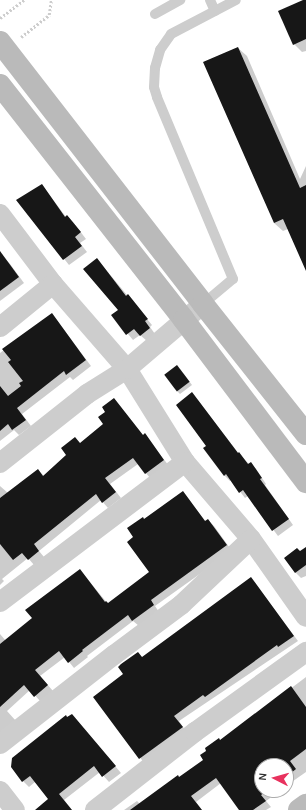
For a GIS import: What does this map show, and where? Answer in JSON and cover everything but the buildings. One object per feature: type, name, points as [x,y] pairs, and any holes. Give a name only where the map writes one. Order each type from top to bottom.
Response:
[{"type":"street","points":[[9,41],[203,304],[306,434]]},
{"type":"street","points":[[0,85],[184,320],[306,482]]},
{"type":"street","points":[[0,214],[53,284],[127,369],[185,462],[251,539],[306,617]]},
{"type":"street","points":[[0,327],[53,284]]},
{"type":"street","points":[[0,463],[86,394],[127,369],[203,304]]},
{"type":"street","points":[[277,397],[306,421]]},
{"type":"street","points":[[0,602],[185,462]]},
{"type":"street","points":[[0,744],[181,605],[251,539]]},
{"type":"street","points":[[95,810],[195,732],[306,652]]},
{"type":"street","points":[[0,791],[15,810]]},
{"type":"street","points":[[299,810],[306,805]]},
{"type":"lane","points":[[155,14],[180,0]]},
{"type":"lane","points":[[210,0],[215,11]]},
{"type":"lane","points":[[203,304],[233,279],[154,87],[157,58],[165,41],[177,30],[236,0]]},
{"type":"path","points":[[0,18],[24,0]]},
{"type":"path","points":[[9,41],[49,15],[51,0]]}]
